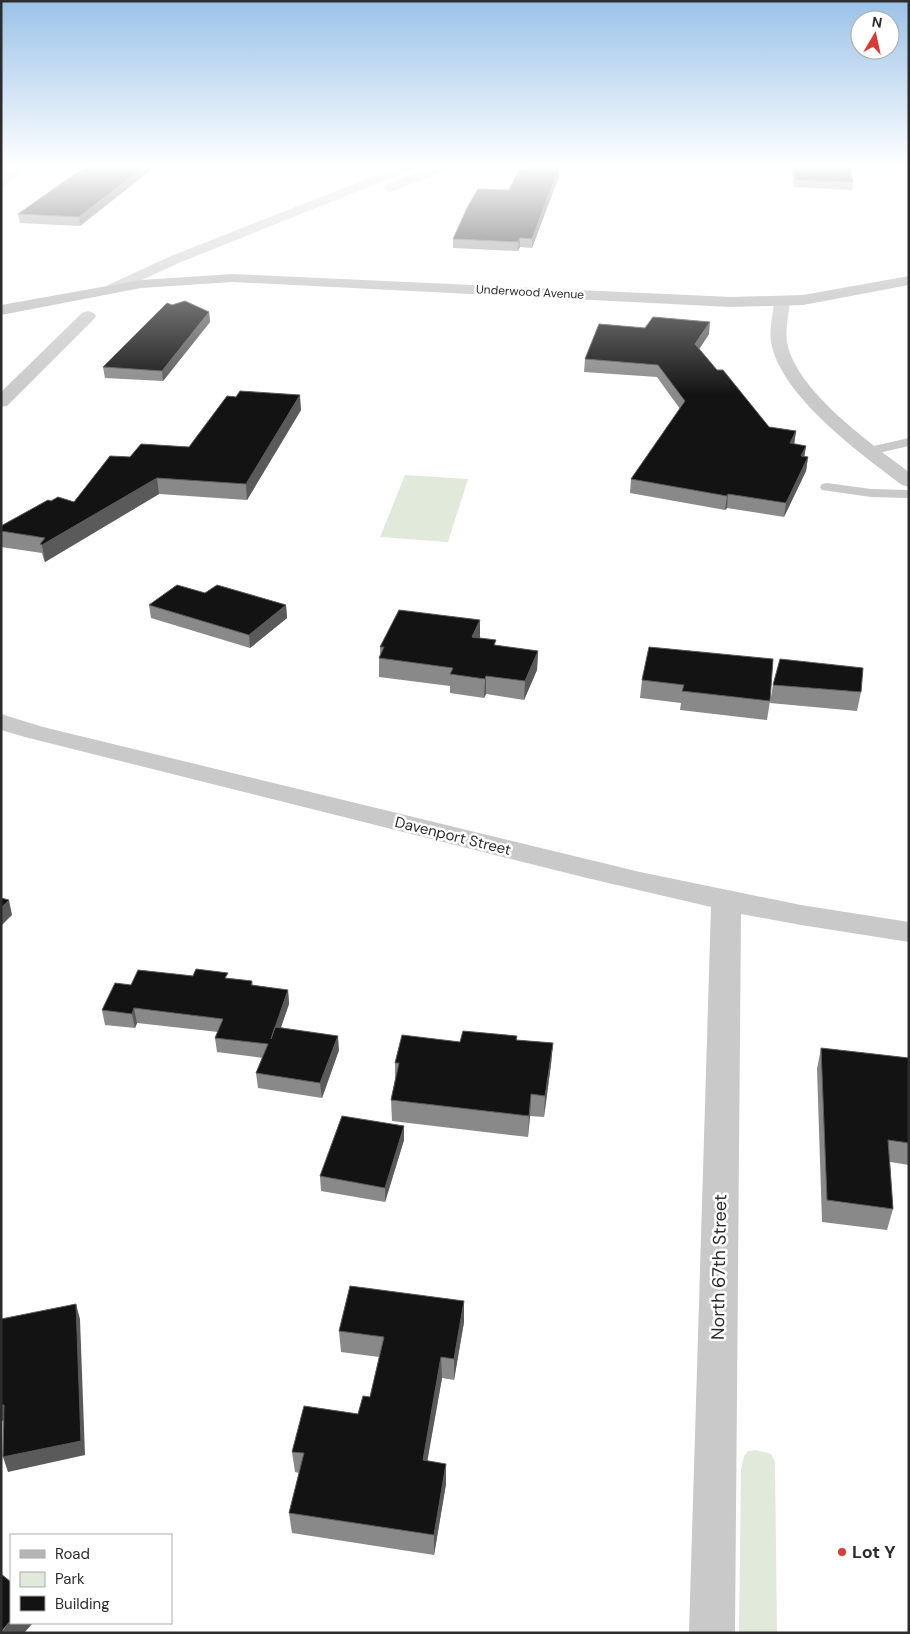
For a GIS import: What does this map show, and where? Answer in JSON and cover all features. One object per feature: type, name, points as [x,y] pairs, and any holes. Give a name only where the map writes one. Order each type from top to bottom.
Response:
[{"type":"main road","name":"Underwood Avenue","points":[[1,310],[113,288],[186,279],[280,279],[695,301],[782,301],[827,296],[909,280]]},
{"type":"street","points":[[113,288],[215,243]]},
{"type":"street","points":[[186,279],[201,268]]},
{"type":"street","points":[[782,301],[780,345],[791,372],[820,406],[870,451],[909,481]]},
{"type":"street","points":[[1,402],[88,316]]},
{"type":"street","name":"Davenport Street","points":[[1,722],[34,732],[589,870],[726,902],[857,925],[909,932]]},
{"type":"street","name":"North 67th Street","points":[[712,1633],[726,902]]},
{"type":"lane","points":[[870,451],[909,442]]},
{"type":"lane","points":[[827,487],[872,493],[909,494]]},
{"type":"green space","points":[[405,475],[468,479],[448,542],[380,537]]},
{"type":"green space","points":[[756,1450],[771,1454],[775,1462],[777,1633],[739,1633],[741,1470],[744,1456],[748,1451]]},
{"type":"building","points":[[185,301],[209,312],[162,371],[103,367],[167,303],[172,305]]},
{"type":"building","points":[[653,317],[710,322],[695,344],[717,370],[723,370],[769,427],[796,431],[790,443],[806,446],[801,456],[808,457],[786,503],[728,494],[727,496],[631,479],[685,401],[658,365],[585,359],[599,324],[645,328]]},
{"type":"building","points":[[240,391],[300,395],[246,484],[157,478],[42,545],[40,544],[45,538],[1,531],[1,526],[48,500],[51,501],[58,497],[74,502],[110,456],[130,457],[141,444],[189,447],[227,396],[236,397]]},
{"type":"building","points":[[177,585],[205,593],[217,585],[286,605],[249,635],[149,605]]},
{"type":"building","points":[[399,610],[480,620],[472,637],[496,640],[494,645],[538,651],[525,681],[486,676],[485,679],[450,674],[453,668],[379,658],[384,647],[380,647]]},
{"type":"building","points":[[649,647],[773,659],[770,701],[682,691],[684,685],[642,680]]},
{"type":"building","points":[[780,659],[863,668],[861,692],[773,685]]},
{"type":"building","points":[[1,898],[9,900],[1,908]]},
{"type":"building","points":[[196,969],[228,973],[225,978],[252,981],[251,985],[288,990],[275,1027],[338,1036],[320,1083],[256,1073],[268,1044],[215,1038],[223,1019],[134,1008],[132,1014],[102,1010],[115,983],[131,985],[138,970],[193,976]]},
{"type":"building","points":[[463,1031],[517,1036],[516,1040],[553,1043],[545,1096],[531,1094],[529,1116],[391,1100],[399,1063],[395,1063],[402,1035],[460,1042]]},
{"type":"building","points":[[821,1048],[909,1058],[909,1143],[888,1140],[893,1209],[827,1200]]},
{"type":"building","points":[[342,1116],[404,1126],[385,1188],[320,1176]]},
{"type":"building","points":[[350,1286],[464,1301],[454,1359],[441,1357],[423,1460],[446,1464],[434,1535],[289,1513],[304,1453],[292,1452],[304,1406],[358,1414],[363,1396],[370,1397],[384,1337],[339,1331]]},
{"type":"building","points":[[76,1304],[81,1441],[3,1457],[4,1405],[1,1405],[1,1319]]},
{"type":"building","points":[[1,1574],[10,1581],[10,1621],[1,1632]]},
{"type":"place","name":"Lot Y","points":[[842,1552]]}]
